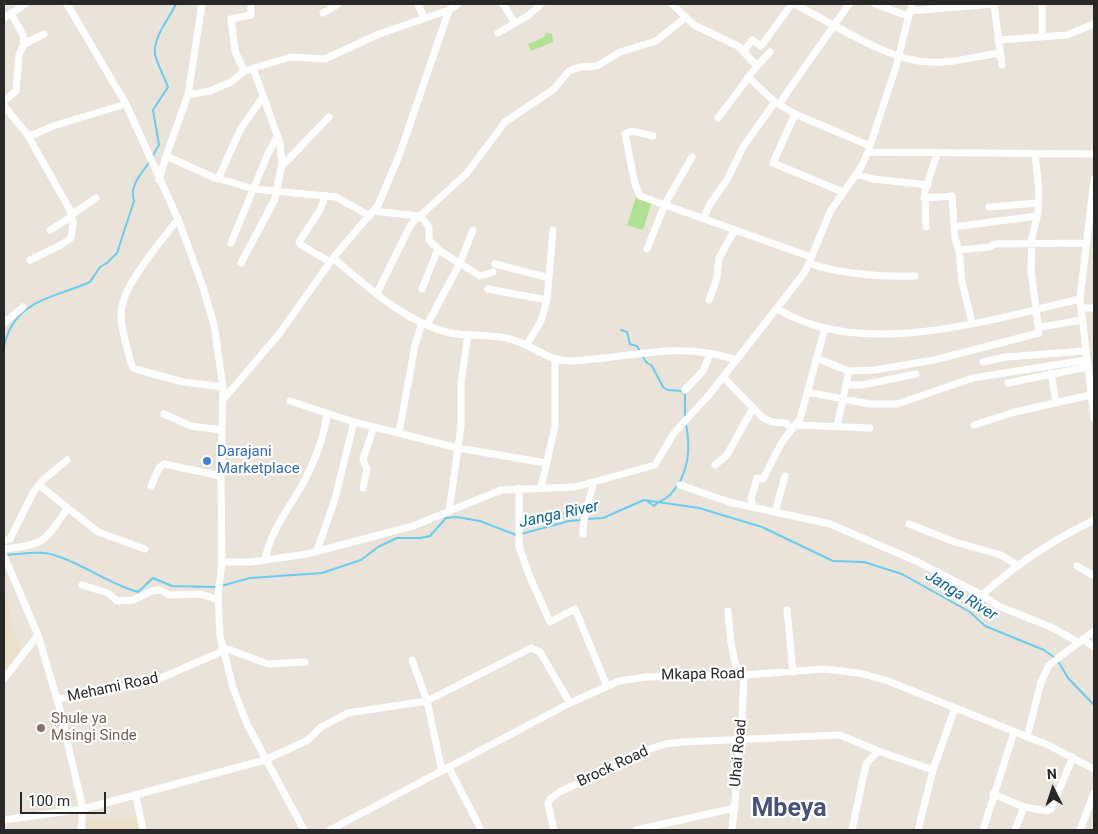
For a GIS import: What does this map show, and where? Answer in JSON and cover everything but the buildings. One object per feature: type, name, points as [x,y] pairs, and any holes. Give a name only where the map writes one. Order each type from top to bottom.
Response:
[{"type":"street","points":[[4,18],[25,4]]},
{"type":"street","points":[[67,4],[126,104],[159,181],[178,219],[202,284],[214,325],[223,388],[222,562],[218,597],[222,649],[240,708],[265,760],[304,830]]},
{"type":"street","points":[[159,181],[188,95],[202,4]]},
{"type":"street","points":[[323,13],[338,4]]},
{"type":"street","points":[[418,4],[424,18]]},
{"type":"street","points":[[188,95],[210,91],[231,82],[253,68],[291,57],[325,60],[379,34],[449,10],[458,4]]},
{"type":"street","points":[[503,4],[515,23]]},
{"type":"street","points":[[498,33],[541,4]]},
{"type":"street","points":[[672,4],[694,25],[731,42],[744,51],[757,66]]},
{"type":"street","points":[[744,51],[752,40],[761,46],[793,4],[898,56],[919,61],[945,62],[1000,53]]},
{"type":"street","points":[[703,219],[710,204],[727,180],[743,147],[849,4]]},
{"type":"street","points":[[875,4],[910,10],[994,4],[1002,65]]},
{"type":"street","points":[[1042,4],[1042,37]]},
{"type":"street","points":[[244,72],[235,51],[231,19],[251,15],[253,5]]},
{"type":"street","points":[[222,402],[278,334],[331,260],[372,213],[399,156],[449,10]]},
{"type":"street","points":[[222,562],[266,560],[317,551],[413,526],[494,492],[519,488],[575,487],[592,484],[624,472],[655,465],[685,420],[723,377],[798,283],[826,221],[856,174],[869,149],[898,56],[910,10]]},
{"type":"street","points":[[4,101],[16,90],[19,55],[24,44],[23,35],[11,14]]},
{"type":"street","points":[[376,293],[408,228],[467,173],[502,125],[554,89],[569,71],[580,67],[598,66],[620,52],[656,41],[685,18]]},
{"type":"street","points":[[998,40],[1067,35],[1094,24]]},
{"type":"street","points":[[24,44],[44,34]]},
{"type":"street","points":[[718,118],[748,77],[770,52]]},
{"type":"street","points":[[241,263],[277,192],[282,164],[278,137],[253,68]]},
{"type":"street","points":[[748,77],[777,103],[795,114],[869,149],[937,154],[1094,154]]},
{"type":"street","points":[[218,179],[240,130],[263,97]]},
{"type":"street","points":[[27,134],[33,135],[53,126],[126,104]]},
{"type":"street","points":[[4,106],[27,134],[73,223],[71,238],[30,260]]},
{"type":"street","points":[[795,114],[773,163],[843,192]]},
{"type":"street","points":[[282,164],[329,117]]},
{"type":"street","points":[[653,136],[632,131],[625,135],[636,190],[640,196],[810,260],[821,268],[853,273],[915,276]]},
{"type":"street","points":[[231,243],[267,156],[278,137]]},
{"type":"street","points":[[926,228],[924,198],[937,154]]},
{"type":"street","points":[[816,358],[849,370],[888,369],[934,360],[1038,334],[1040,327],[1032,278],[1032,243],[1038,203],[1035,154]]},
{"type":"street","points":[[166,156],[218,179],[254,189],[326,195],[344,200],[372,213],[419,216],[428,227],[429,240],[438,249],[480,276],[494,268],[549,278]]},
{"type":"street","points":[[647,248],[665,204],[692,158]]},
{"type":"street","points":[[856,174],[873,179],[928,185]]},
{"type":"street","points":[[1094,179],[1080,299],[1086,363],[1094,418]]},
{"type":"street","points":[[326,195],[320,210],[299,242],[301,245],[331,260],[402,312],[425,324],[449,332],[493,335],[527,344],[555,361],[682,349],[737,360]]},
{"type":"street","points":[[924,198],[952,196],[954,227],[959,250],[962,282],[972,323]]},
{"type":"street","points":[[50,230],[96,198]]},
{"type":"street","points":[[989,207],[1038,203]]},
{"type":"street","points":[[954,227],[1037,216]]},
{"type":"street","points":[[178,219],[142,268],[123,299],[122,323],[131,363],[133,368],[183,382],[223,388]]},
{"type":"street","points":[[399,433],[415,346],[425,324],[460,263],[473,230]]},
{"type":"street","points":[[527,344],[541,321],[547,300],[553,230]]},
{"type":"street","points":[[709,300],[717,278],[720,258],[734,231]]},
{"type":"street","points":[[959,250],[990,247],[994,244],[1086,244]]},
{"type":"street","points":[[422,289],[438,249]]},
{"type":"street","points":[[488,289],[547,300]]},
{"type":"street","points":[[778,309],[805,323],[824,328],[848,332],[900,333],[936,330],[1080,299]]},
{"type":"street","points":[[4,323],[23,307]]},
{"type":"street","points":[[1081,308],[1094,308]]},
{"type":"street","points":[[1040,327],[1082,320]]},
{"type":"street","points":[[753,506],[751,499],[757,478],[763,479],[794,427],[807,392],[824,328]]},
{"type":"street","points":[[449,512],[462,411],[461,383],[468,334]]},
{"type":"street","points":[[983,362],[1006,357],[1085,351]]},
{"type":"street","points":[[685,390],[703,372],[710,354]]},
{"type":"street","points":[[541,488],[555,426],[555,361]]},
{"type":"street","points":[[1008,383],[1086,363]]},
{"type":"street","points":[[807,392],[880,405],[901,403],[973,378],[1086,363]]},
{"type":"street","points":[[837,426],[849,370]]},
{"type":"street","points":[[1051,373],[1056,403]]},
{"type":"street","points":[[846,385],[862,385],[916,374]]},
{"type":"street","points":[[723,377],[768,421],[782,422],[794,427],[837,426],[870,428]]},
{"type":"street","points":[[974,425],[1090,395]]},
{"type":"street","points":[[290,401],[354,422],[458,448],[546,463]]},
{"type":"street","points":[[716,465],[727,455],[753,408]]},
{"type":"street","points":[[164,414],[191,426],[222,430]]},
{"type":"street","points":[[266,560],[270,539],[305,478],[324,432],[327,414]]},
{"type":"street","points":[[317,551],[336,498],[354,422]]},
{"type":"street","points":[[363,488],[367,469],[364,459],[374,427]]},
{"type":"street","points":[[4,541],[10,539],[30,498],[39,485],[67,460]]},
{"type":"street","points":[[151,486],[159,468],[164,464],[221,476]]},
{"type":"street","points":[[775,512],[785,476]]},
{"type":"street","points":[[583,534],[582,526],[591,498],[592,484]]},
{"type":"street","points":[[39,485],[98,532],[146,549]]},
{"type":"street","points":[[680,485],[729,502],[830,524],[916,561],[982,595],[998,606],[1051,627],[1094,647]]},
{"type":"street","points":[[519,488],[520,546],[529,575],[550,622],[574,609],[607,686]]},
{"type":"street","points":[[4,549],[43,541],[67,509]]},
{"type":"street","points":[[982,595],[1018,565],[1062,536],[1094,520]]},
{"type":"street","points":[[909,524],[955,542],[1001,555],[1018,565]]},
{"type":"street","points":[[5,562],[38,635],[57,699],[83,809],[81,830]]},
{"type":"street","points":[[1076,566],[1094,576]]},
{"type":"street","points":[[82,585],[108,593],[117,601],[133,600],[152,591],[160,590],[169,594],[201,594],[218,597]]},
{"type":"street","points":[[787,610],[794,672]]},
{"type":"street","name":"Uhai Road","points":[[728,611],[731,643],[741,675],[742,741],[732,830]]},
{"type":"street","points":[[1027,737],[1041,682],[1049,665],[1094,632]]},
{"type":"street","points":[[4,679],[38,635]]},
{"type":"street","points":[[4,820],[83,809],[265,760],[308,740],[324,724],[354,710],[426,701],[531,648],[540,652],[570,703]]},
{"type":"street","points":[[222,649],[268,664],[305,662]]},
{"type":"street","name":"Mehami Road","points":[[57,699],[147,684],[222,649]]},
{"type":"street","points":[[412,660],[446,770],[481,830]]},
{"type":"street","name":"Mkapa Road","points":[[330,830],[570,703],[607,686],[646,676],[741,675],[839,669],[859,672],[888,681],[1027,737],[1074,757],[1094,769]]},
{"type":"street","points":[[918,830],[933,770],[955,708]]},
{"type":"street","points":[[983,830],[1014,732]]},
{"type":"street","points":[[742,741],[840,735],[878,751],[933,770]]},
{"type":"street","name":"Brock Road","points":[[554,830],[548,804],[550,799],[561,791],[602,773],[634,754],[666,744],[742,741]]},
{"type":"street","points":[[852,830],[866,764],[878,751]]},
{"type":"street","points":[[993,794],[1024,807],[1049,810],[1074,757]]},
{"type":"street","points":[[1080,830],[1094,793]]},
{"type":"street","points":[[136,796],[143,830]]},
{"type":"street","points":[[1015,830],[1024,807]]},
{"type":"street","points":[[636,830],[735,808]]},
{"type":"shaded area","points":[[4,594],[8,599],[12,629],[21,649],[4,669]]},
{"type":"shaded area","points":[[88,818],[144,819],[144,830],[87,830]]},
{"type":"green space","points":[[546,33],[552,34],[553,42],[531,51],[528,44],[544,37]]},
{"type":"green space","points":[[636,197],[652,201],[643,230],[627,225]]},
{"type":"waterway","points":[[152,157],[159,145],[153,110],[168,87],[155,54],[156,41],[176,4]]},
{"type":"waterway","points":[[4,347],[9,331],[16,319],[26,310],[49,297],[90,282],[100,267],[117,253],[134,201],[133,189],[150,161]]},
{"type":"waterway","points":[[621,330],[627,332],[630,344],[637,346],[646,362],[652,366],[663,387],[668,390],[682,391],[685,395],[685,417]]},
{"type":"waterway","points":[[647,501],[654,506],[670,495],[681,479],[685,470],[688,452],[686,424]]},
{"type":"waterway","name":"Janga River","points":[[586,519],[603,518],[644,500],[699,508],[762,527],[833,561],[864,562],[902,574],[970,612],[985,626],[1044,650],[1055,658]]},
{"type":"waterway","name":"Janga River","points":[[221,586],[250,578],[322,573],[361,560],[378,547],[397,538],[430,536],[446,518],[457,517],[480,521],[516,535]]},
{"type":"waterway","name":"Janga River","points":[[521,534],[569,521],[582,520]]},
{"type":"waterway","name":"Janga River","points":[[7,555],[51,554],[77,564],[127,589],[138,592],[153,578],[172,586],[216,587]]},
{"type":"waterway","name":"Janga River","points":[[1058,661],[1068,678],[1094,705]]},
{"type":"place","name":"Darajani Marketplace","points":[[207,461]]},
{"type":"place","name":"Shule ya Msingi Sinde","points":[[41,728]]},
{"type":"district","name":"Mbeya","points":[[789,810]]}]
